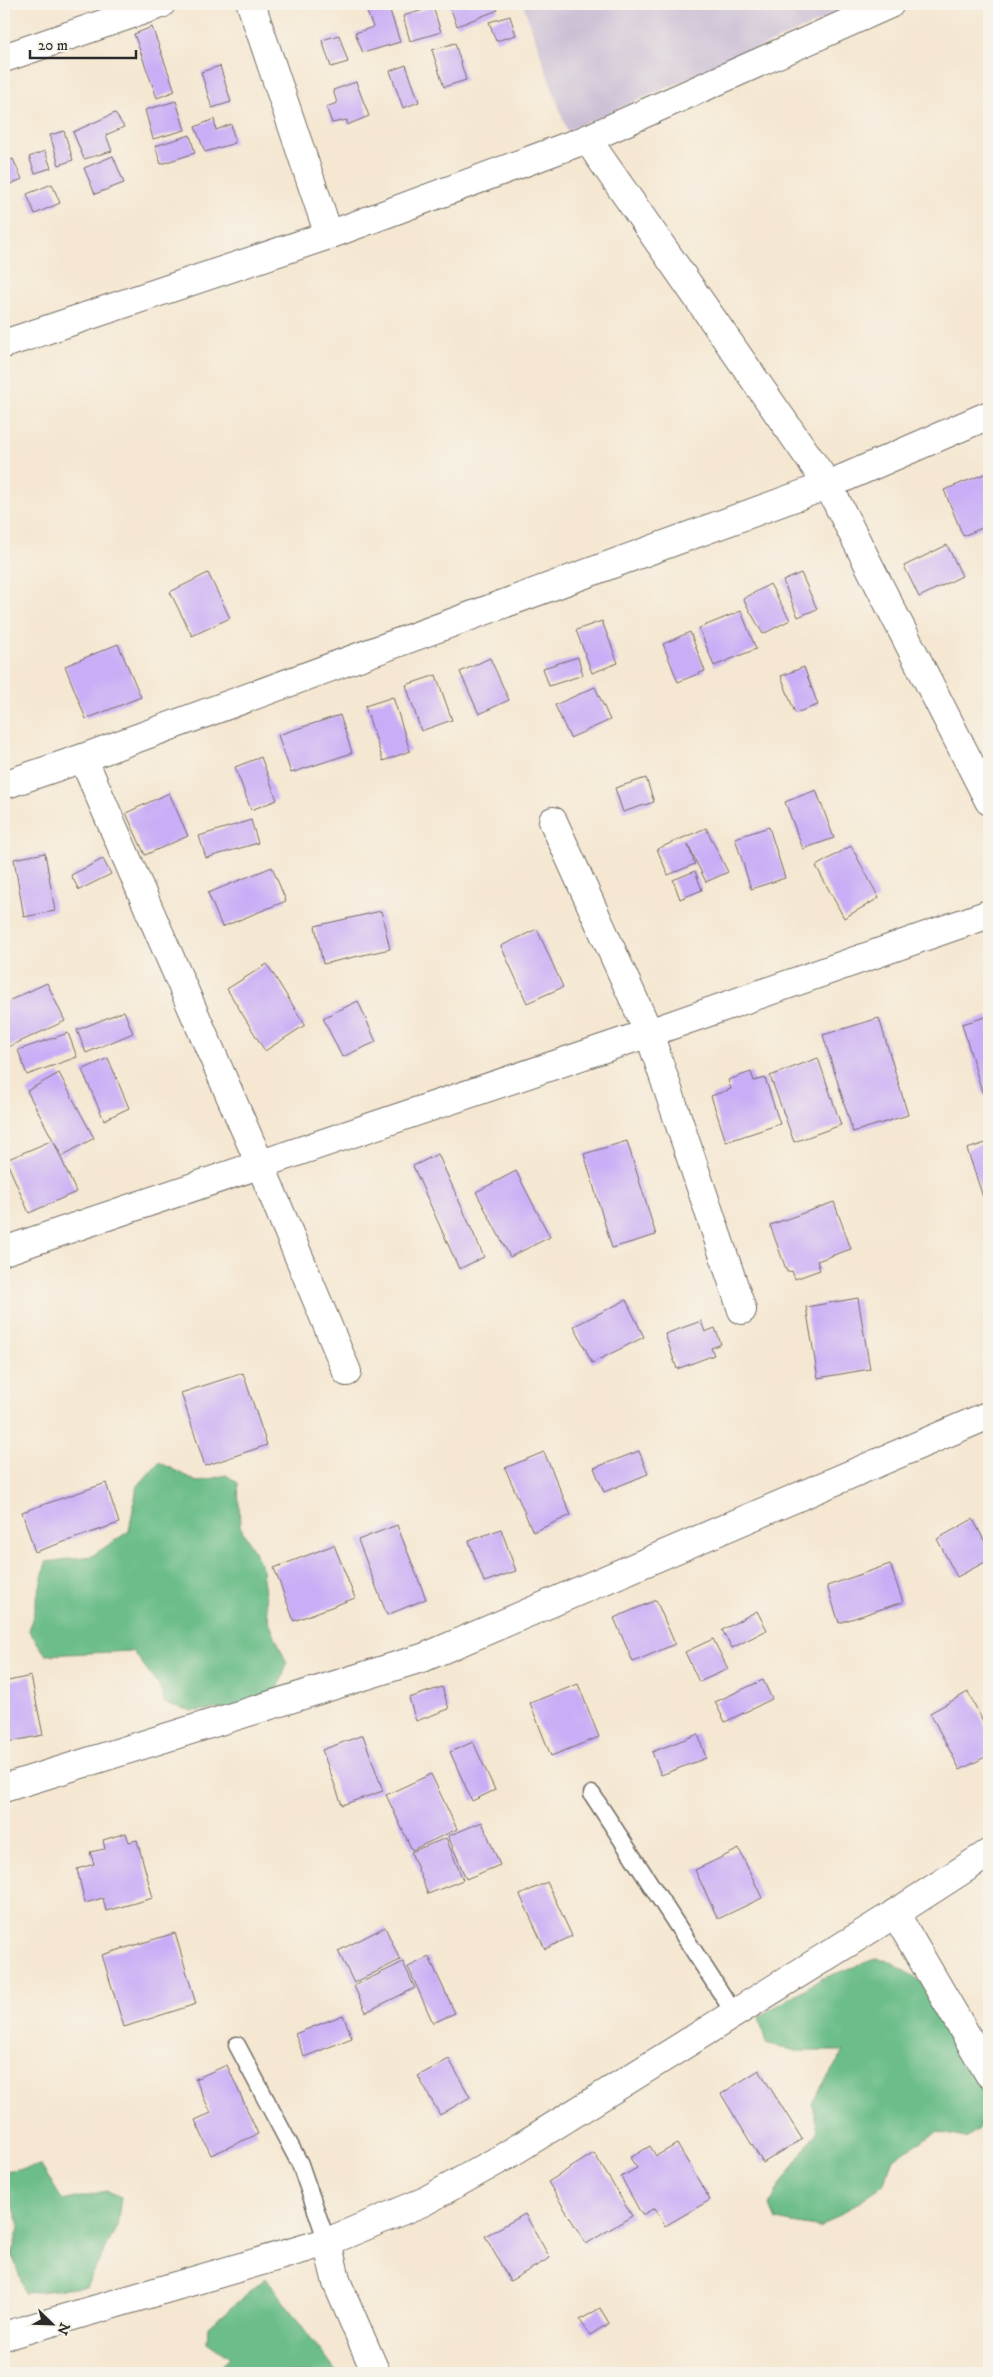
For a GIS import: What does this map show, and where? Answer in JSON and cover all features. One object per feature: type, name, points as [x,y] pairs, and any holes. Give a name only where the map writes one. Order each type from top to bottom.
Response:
[{"type":"street","points":[[4,58],[161,4]]},
{"type":"street","points":[[251,4],[329,235]]},
{"type":"street","points":[[4,344],[329,235],[586,139],[890,4]]},
{"type":"street","points":[[586,139],[828,485],[989,801]]},
{"type":"street","points":[[4,785],[83,758],[828,485],[989,415]]},
{"type":"street","points":[[83,758],[260,1164],[347,1372]]},
{"type":"street","points":[[553,821],[649,1033],[742,1310]]},
{"type":"street","points":[[4,1251],[649,1033],[989,914]]},
{"type":"street","points":[[4,1788],[425,1657],[989,1415]]},
{"type":"street","points":[[4,2336],[327,2242],[423,2202],[504,2157],[895,1914],[989,1853]]},
{"type":"street","points":[[895,1914],[989,2074]]},
{"type":"street","points":[[327,2242],[337,2283],[376,2373]]},
{"type":"lane","points":[[592,1794],[734,2013]]},
{"type":"lane","points":[[237,2045],[300,2164],[314,2199],[327,2242]]},
{"type":"shaded area","points":[[523,4],[860,4],[567,131]]},
{"type":"green space","points":[[159,1462],[197,1482],[226,1475],[238,1483],[240,1526],[261,1564],[269,1622],[287,1664],[278,1690],[249,1707],[192,1711],[165,1703],[159,1686],[133,1651],[46,1655],[29,1631],[46,1562],[92,1556],[129,1531],[137,1487]]},
{"type":"green space","points":[[875,1959],[890,1961],[927,1986],[943,2027],[974,2061],[986,2104],[978,2129],[966,2138],[937,2132],[893,2158],[883,2185],[820,2228],[776,2220],[770,2206],[776,2192],[818,2130],[812,2102],[844,2051],[796,2051],[766,2043],[759,2017],[821,1979]]},
{"type":"green space","points":[[41,2166],[63,2201],[106,2191],[121,2197],[117,2226],[86,2287],[25,2293],[12,2253],[20,2225],[4,2182],[4,2171]]},
{"type":"green space","points":[[266,2278],[337,2373],[214,2373],[230,2358],[207,2342],[208,2327]]},
{"type":"building","points":[[374,4],[388,4],[400,42],[363,53],[355,33],[373,27],[365,7]]},
{"type":"building","points":[[449,4],[496,4],[498,10],[457,26]]},
{"type":"building","points":[[433,7],[441,32],[410,41],[403,16]]},
{"type":"building","points":[[510,16],[516,35],[496,41],[489,22]]},
{"type":"building","points":[[152,27],[175,91],[157,98],[134,34]]},
{"type":"building","points":[[339,35],[348,62],[331,67],[322,40]]},
{"type":"building","points":[[455,43],[466,80],[444,87],[432,50]]},
{"type":"building","points":[[406,65],[419,102],[403,108],[390,71]]},
{"type":"building","points":[[220,66],[231,102],[212,108],[201,72]]},
{"type":"building","points":[[356,82],[369,116],[347,125],[347,120],[332,123],[326,107],[337,103],[333,90]]},
{"type":"building","points":[[176,101],[185,130],[153,139],[145,110]]},
{"type":"building","points":[[115,113],[124,127],[106,135],[112,151],[84,159],[73,132]]},
{"type":"building","points":[[214,119],[216,130],[231,124],[235,143],[205,152],[195,127]]},
{"type":"building","points":[[64,131],[73,160],[59,165],[50,135]]},
{"type":"building","points":[[190,135],[195,153],[161,164],[155,146]]},
{"type":"building","points":[[45,151],[51,168],[35,173],[29,157]]},
{"type":"building","points":[[113,156],[124,183],[95,194],[84,168]]},
{"type":"building","points":[[13,159],[22,179],[4,187],[4,163]]},
{"type":"building","points":[[52,184],[60,203],[35,214],[27,194]]},
{"type":"building","points":[[989,472],[989,525],[963,536],[944,490]]},
{"type":"building","points":[[947,545],[962,576],[919,597],[904,566]]},
{"type":"building","points":[[208,573],[230,618],[192,636],[170,592]]},
{"type":"building","points":[[801,573],[817,609],[798,617],[783,581]]},
{"type":"building","points":[[770,584],[790,620],[763,634],[743,599]]},
{"type":"building","points":[[741,611],[756,649],[714,666],[699,628]]},
{"type":"building","points":[[602,621],[618,663],[592,673],[576,630]]},
{"type":"building","points":[[690,632],[705,671],[678,682],[663,644]]},
{"type":"building","points":[[118,644],[141,697],[86,719],[65,666]]},
{"type":"building","points":[[578,657],[583,675],[549,686],[543,668]]},
{"type":"building","points":[[490,658],[509,700],[479,714],[460,672]]},
{"type":"building","points":[[804,667],[818,705],[795,713],[781,676]]},
{"type":"building","points":[[436,675],[452,720],[421,731],[406,685]]},
{"type":"building","points":[[595,687],[610,720],[570,738],[555,705]]},
{"type":"building","points":[[393,697],[410,751],[383,761],[365,706]]},
{"type":"building","points":[[340,715],[352,753],[291,773],[278,735]]},
{"type":"building","points":[[261,757],[277,800],[251,810],[235,767]]},
{"type":"building","points":[[646,778],[654,802],[623,812],[615,788]]},
{"type":"building","points":[[816,790],[834,838],[803,849],[785,802]]},
{"type":"building","points":[[169,793],[188,836],[145,855],[126,813]]},
{"type":"building","points":[[251,820],[258,843],[206,858],[199,836]]},
{"type":"building","points":[[769,827],[785,878],[751,889],[735,838]]},
{"type":"building","points":[[706,828],[728,872],[706,882],[688,845],[695,864],[668,875],[657,849]]},
{"type":"building","points":[[851,846],[879,898],[844,918],[816,866]]},
{"type":"building","points":[[45,853],[55,911],[24,917],[14,859]]},
{"type":"building","points":[[103,859],[111,874],[79,890],[71,875]]},
{"type":"building","points":[[272,867],[286,901],[222,927],[208,893]]},
{"type":"building","points":[[695,871],[702,890],[680,899],[673,880]]},
{"type":"building","points":[[381,911],[390,949],[323,964],[315,926]]},
{"type":"building","points":[[537,929],[563,987],[527,1003],[501,946]]},
{"type":"building","points":[[267,964],[305,1025],[265,1051],[227,989]]},
{"type":"building","points":[[47,983],[65,1021],[4,1049],[4,1003]]},
{"type":"building","points":[[358,1001],[376,1042],[342,1057],[323,1018]]},
{"type":"building","points":[[124,1011],[133,1033],[86,1053],[77,1030]]},
{"type":"building","points":[[989,1016],[989,1093],[983,1095],[962,1024]]},
{"type":"building","points":[[879,1018],[908,1115],[853,1132],[823,1035]]},
{"type":"building","points":[[68,1033],[77,1057],[27,1075],[18,1050]]},
{"type":"building","points":[[108,1058],[129,1108],[104,1120],[82,1070]]},
{"type":"building","points":[[818,1058],[841,1125],[794,1142],[770,1076]]},
{"type":"building","points":[[751,1072],[754,1081],[765,1078],[780,1124],[726,1142],[711,1096],[731,1089],[728,1080]]},
{"type":"building","points":[[59,1073],[94,1138],[62,1156],[54,1142],[76,1192],[29,1213],[6,1160],[53,1140],[27,1091]]},
{"type":"building","points":[[627,1141],[656,1235],[612,1248],[584,1154]]},
{"type":"building","points":[[989,1142],[989,1195],[983,1197],[967,1149]]},
{"type":"building","points":[[438,1154],[484,1257],[459,1269],[413,1166]]},
{"type":"building","points":[[516,1171],[550,1237],[510,1257],[476,1192]]},
{"type":"building","points":[[834,1202],[851,1249],[817,1261],[820,1270],[795,1279],[792,1271],[787,1272],[770,1225]]},
{"type":"building","points":[[858,1298],[870,1369],[818,1378],[806,1307]]},
{"type":"building","points":[[626,1300],[644,1337],[592,1363],[574,1326]]},
{"type":"building","points":[[701,1321],[705,1332],[715,1328],[721,1344],[711,1348],[714,1355],[677,1369],[665,1334]]},
{"type":"building","points":[[243,1373],[267,1445],[205,1466],[181,1393]]},
{"type":"building","points":[[639,1451],[648,1474],[604,1492],[594,1468]]},
{"type":"building","points":[[544,1452],[571,1515],[533,1532],[505,1468]]},
{"type":"building","points":[[106,1483],[119,1523],[35,1552],[22,1512]]},
{"type":"building","points":[[973,1519],[989,1550],[989,1560],[957,1577],[937,1539]]},
{"type":"building","points":[[397,1525],[426,1599],[387,1615],[358,1540]]},
{"type":"building","points":[[501,1529],[516,1571],[484,1582],[469,1541]]},
{"type":"building","points":[[334,1545],[355,1598],[294,1621],[274,1568]]},
{"type":"building","points":[[890,1564],[903,1602],[839,1623],[827,1586]]},
{"type":"building","points":[[656,1600],[675,1644],[633,1662],[614,1618]]},
{"type":"building","points":[[757,1611],[767,1630],[732,1648],[722,1630]]},
{"type":"building","points":[[713,1639],[728,1669],[699,1682],[685,1652]]},
{"type":"building","points":[[31,1676],[43,1735],[4,1743],[4,1682]]},
{"type":"building","points":[[763,1680],[772,1699],[725,1722],[715,1702]]},
{"type":"building","points":[[578,1684],[599,1737],[551,1756],[530,1703]]},
{"type":"building","points":[[442,1687],[449,1709],[416,1721],[409,1698]]},
{"type":"building","points":[[968,1692],[989,1733],[989,1755],[960,1770],[930,1713]]},
{"type":"building","points":[[698,1734],[706,1758],[661,1775],[652,1752]]},
{"type":"building","points":[[363,1735],[383,1791],[342,1805],[322,1750]]},
{"type":"building","points":[[473,1742],[495,1790],[472,1801],[450,1752]]},
{"type":"building","points":[[431,1774],[457,1829],[412,1850],[386,1795]]},
{"type":"building","points":[[482,1822],[500,1865],[466,1879],[448,1836]]},
{"type":"building","points":[[126,1833],[129,1842],[137,1840],[153,1898],[106,1911],[103,1898],[85,1903],[77,1869],[94,1864],[90,1852],[105,1849],[103,1840]]},
{"type":"building","points":[[446,1838],[463,1880],[428,1894],[411,1852]]},
{"type":"building","points":[[739,1849],[762,1898],[718,1919],[695,1870]]},
{"type":"building","points":[[547,1882],[572,1936],[545,1949],[520,1895]]},
{"type":"building","points":[[385,1927],[400,1960],[354,1983],[338,1951]]},
{"type":"building","points":[[175,1933],[196,2004],[124,2027],[102,1955]]},
{"type":"building","points":[[429,1957],[455,2013],[433,2023],[408,1967]]},
{"type":"building","points":[[403,1962],[415,1988],[366,2012],[354,1986]]},
{"type":"building","points":[[343,2015],[352,2038],[304,2057],[295,2034]]},
{"type":"building","points":[[449,2059],[470,2097],[440,2115],[418,2076]]},
{"type":"building","points":[[227,2065],[258,2134],[211,2155],[195,2120],[211,2113],[195,2079]]},
{"type":"building","points":[[759,2070],[802,2139],[763,2163],[721,2094]]},
{"type":"building","points":[[677,2144],[710,2200],[665,2226],[655,2208],[642,2215],[621,2177],[637,2168],[630,2158],[650,2146],[656,2156]]},
{"type":"building","points":[[594,2153],[632,2216],[586,2244],[548,2182]]},
{"type":"building","points":[[525,2214],[550,2258],[510,2281],[485,2236]]},
{"type":"building","points":[[600,2308],[609,2323],[590,2335],[580,2320]]}]
